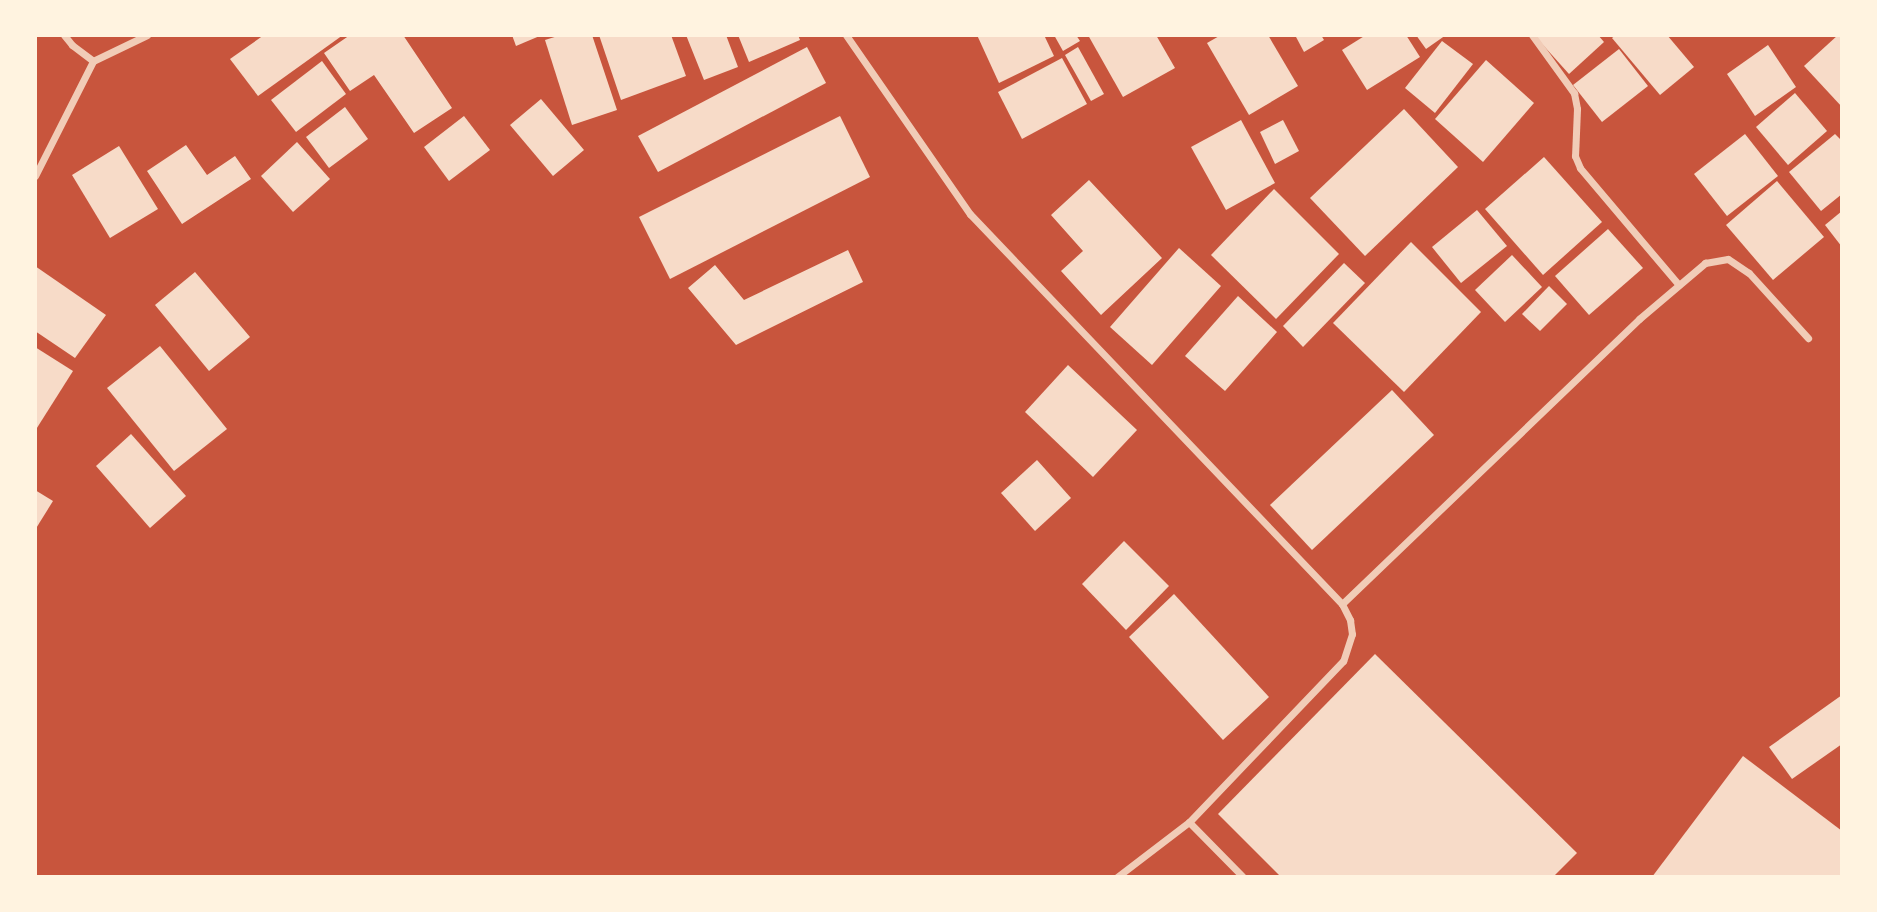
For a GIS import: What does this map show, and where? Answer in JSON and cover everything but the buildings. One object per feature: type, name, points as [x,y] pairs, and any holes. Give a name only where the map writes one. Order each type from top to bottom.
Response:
[{"type":"street","points":[[64,35],[72,45],[93,61]]},
{"type":"street","points":[[35,176],[93,61],[147,35]]},
{"type":"street","points":[[846,35],[970,214],[1342,604],[1352,634],[1343,661],[1189,822],[1117,877]]},
{"type":"street","points":[[1532,35],[1574,93],[1577,109],[1575,156],[1580,168],[1679,285]]},
{"type":"street","points":[[1342,604],[1639,319],[1705,263],[1728,258],[1749,273],[1808,338]]},
{"type":"street","points":[[1189,822],[1243,877]]}]
